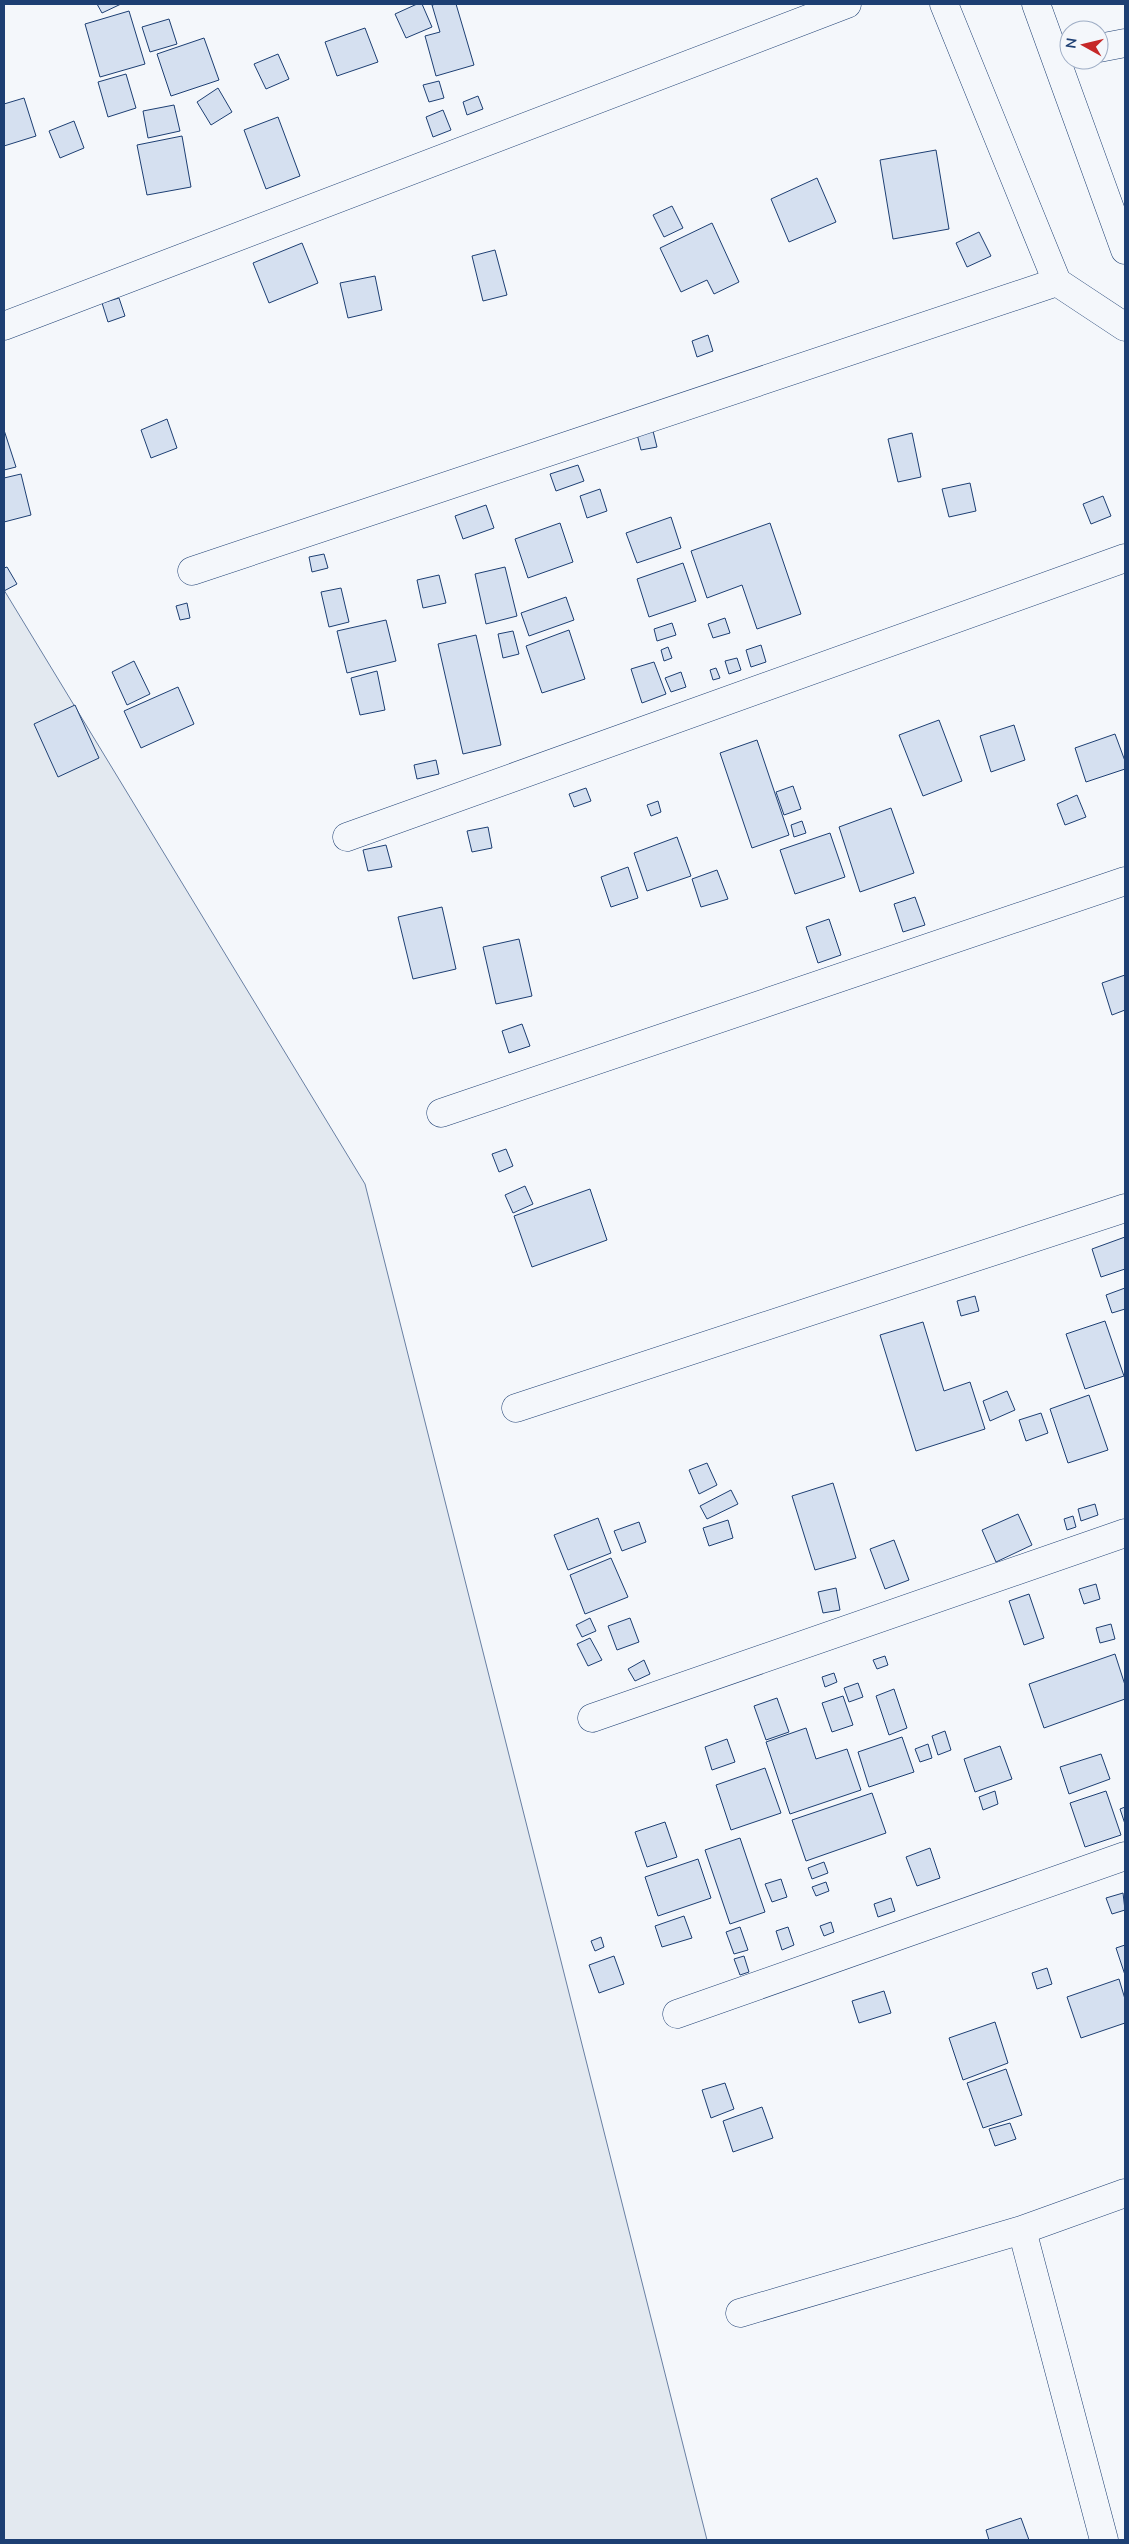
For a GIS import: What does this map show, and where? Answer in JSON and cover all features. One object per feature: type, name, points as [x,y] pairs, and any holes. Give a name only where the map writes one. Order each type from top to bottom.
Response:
[{"type":"street","points":[[4,326],[847,4]]},
{"type":"street","points":[[944,4],[1058,282],[1125,327]]},
{"type":"street","points":[[1036,4],[1059,49]]},
{"type":"street","points":[[1109,46],[1125,43]]},
{"type":"street","points":[[1067,70],[1125,250]]},
{"type":"street","points":[[192,571],[1058,282]]},
{"type":"street","points":[[346,837],[1125,558]]},
{"type":"street","points":[[441,1113],[1125,881]]},
{"type":"street","points":[[516,1408],[1125,1208]]},
{"type":"street","points":[[592,1718],[1125,1533]]},
{"type":"street","points":[[678,2014],[1125,1856]]},
{"type":"street","points":[[740,2313],[1022,2230],[1125,2193]]},
{"type":"street","points":[[1022,2230],[1104,2540]]},
{"type":"shaded area","points":[[4,590],[365,1184],[707,2540],[4,2540]]},
{"type":"building","points":[[97,4],[121,4],[102,13]]},
{"type":"building","points":[[417,4],[422,4],[432,27],[406,38],[395,14]]},
{"type":"building","points":[[456,4],[474,65],[436,76],[425,36],[440,32],[432,5]]},
{"type":"building","points":[[129,11],[145,64],[100,77],[85,24]]},
{"type":"building","points":[[169,19],[177,44],[150,52],[142,27]]},
{"type":"building","points":[[365,28],[378,62],[337,76],[325,42]]},
{"type":"building","points":[[204,38],[219,80],[171,96],[157,54]]},
{"type":"building","points":[[278,54],[289,79],[266,89],[254,64]]},
{"type":"building","points":[[126,74],[136,108],[108,117],[98,82]]},
{"type":"building","points":[[439,81],[444,98],[429,102],[423,85]]},
{"type":"building","points":[[218,88],[232,112],[211,125],[197,102]]},
{"type":"building","points":[[478,96],[483,109],[467,115],[463,102]]},
{"type":"building","points":[[24,98],[36,136],[4,146],[4,104]]},
{"type":"building","points":[[174,105],[180,131],[148,138],[143,111]]},
{"type":"building","points":[[443,110],[451,130],[433,137],[426,117]]},
{"type":"building","points":[[278,117],[300,176],[266,189],[244,130]]},
{"type":"building","points":[[74,121],[84,148],[60,158],[49,131]]},
{"type":"building","points":[[182,136],[191,187],[147,195],[137,145]]},
{"type":"building","points":[[936,150],[949,229],[893,239],[880,160]]},
{"type":"building","points":[[817,178],[836,222],[789,242],[771,199]]},
{"type":"building","points":[[672,206],[683,228],[664,237],[653,215]]},
{"type":"building","points":[[712,223],[739,282],[714,294],[707,280],[681,292],[660,248]]},
{"type":"building","points":[[979,232],[991,256],[967,267],[956,243]]},
{"type":"building","points":[[302,243],[318,283],[269,303],[253,263]]},
{"type":"building","points":[[495,250],[507,295],[483,301],[472,256]]},
{"type":"building","points":[[375,276],[382,310],[348,318],[340,283]]},
{"type":"building","points":[[119,298],[125,316],[108,322],[102,303]]},
{"type":"building","points":[[708,335],[713,351],[697,357],[692,341]]},
{"type":"building","points":[[167,419],[177,448],[151,458],[141,430]]},
{"type":"building","points":[[652,427],[657,447],[641,450],[636,430]]},
{"type":"building","points":[[4,430],[16,467],[4,470]]},
{"type":"building","points":[[912,433],[921,477],[898,482],[888,439]]},
{"type":"building","points":[[578,465],[584,481],[556,491],[550,474]]},
{"type":"building","points":[[21,474],[31,515],[4,522],[4,478]]},
{"type":"building","points":[[970,483],[976,511],[949,517],[942,489]]},
{"type":"building","points":[[600,489],[607,511],[587,518],[580,496]]},
{"type":"building","points":[[1103,496],[1111,516],[1091,524],[1083,504]]},
{"type":"building","points":[[486,505],[494,528],[463,539],[455,516]]},
{"type":"building","points":[[671,517],[681,548],[637,563],[626,533]]},
{"type":"building","points":[[560,523],[573,562],[528,578],[515,539]]},
{"type":"building","points":[[770,523],[801,614],[757,629],[742,585],[707,598],[691,551]]},
{"type":"building","points":[[324,554],[328,568],[312,572],[309,557]]},
{"type":"building","points":[[683,563],[696,601],[649,617],[637,579]]},
{"type":"building","points":[[7,567],[17,584],[4,591],[4,568]]},
{"type":"building","points":[[505,567],[517,616],[486,624],[475,574]]},
{"type":"building","points":[[439,575],[446,603],[423,608],[417,580]]},
{"type":"building","points":[[341,588],[349,622],[329,627],[321,592]]},
{"type":"building","points":[[566,597],[574,620],[529,636],[521,613]]},
{"type":"building","points":[[187,603],[190,618],[180,620],[176,606]]},
{"type":"building","points":[[725,618],[730,633],[713,638],[708,624]]},
{"type":"building","points":[[386,620],[396,661],[347,673],[337,631]]},
{"type":"building","points":[[672,623],[676,635],[657,641],[654,629]]},
{"type":"building","points":[[569,630],[585,679],[542,693],[526,646]]},
{"type":"building","points":[[513,631],[519,654],[503,658],[498,634]]},
{"type":"building","points":[[476,635],[501,745],[463,754],[438,644]]},
{"type":"building","points":[[761,645],[766,662],[751,667],[746,650]]},
{"type":"building","points":[[668,647],[672,658],[664,661],[661,650]]},
{"type":"building","points":[[737,658],[741,670],[729,674],[725,661]]},
{"type":"building","points":[[134,661],[150,694],[127,705],[112,672]]},
{"type":"building","points":[[654,662],[666,694],[642,703],[631,669]]},
{"type":"building","points":[[716,668],[720,678],[713,680],[710,670]]},
{"type":"building","points":[[377,671],[385,710],[360,715],[351,678]]},
{"type":"building","points":[[681,672],[686,687],[671,692],[665,678]]},
{"type":"building","points":[[178,687],[194,724],[141,748],[124,711]]},
{"type":"building","points":[[75,705],[99,758],[58,777],[34,724]]},
{"type":"building","points":[[939,720],[962,781],[923,796],[899,735]]},
{"type":"building","points":[[1014,725],[1025,760],[991,772],[980,736]]},
{"type":"building","points":[[1115,734],[1125,761],[1125,769],[1086,782],[1075,748]]},
{"type":"building","points":[[757,740],[789,835],[752,848],[720,753]]},
{"type":"building","points":[[436,760],[439,774],[417,779],[414,765]]},
{"type":"building","points":[[793,786],[801,809],[784,815],[776,792]]},
{"type":"building","points":[[586,788],[591,801],[574,807],[569,794]]},
{"type":"building","points":[[1077,795],[1086,817],[1065,825],[1057,804]]},
{"type":"building","points":[[658,801],[661,812],[651,816],[647,805]]},
{"type":"building","points":[[891,808],[914,873],[860,892],[839,827]]},
{"type":"building","points":[[802,821],[806,833],[794,837],[791,825]]},
{"type":"building","points":[[488,827],[492,848],[472,852],[467,831]]},
{"type":"building","points":[[830,833],[845,877],[795,894],[780,850]]},
{"type":"building","points":[[677,837],[691,876],[647,891],[634,853]]},
{"type":"building","points":[[386,845],[392,867],[368,871],[363,850]]},
{"type":"building","points":[[628,867],[638,898],[611,907],[601,877]]},
{"type":"building","points":[[717,870],[728,899],[701,907],[692,879]]},
{"type":"building","points":[[915,897],[925,925],[903,932],[894,904]]},
{"type":"building","points":[[442,907],[456,969],[413,979],[398,917]]},
{"type":"building","points":[[829,919],[841,955],[818,963],[806,927]]},
{"type":"building","points":[[519,939],[532,996],[496,1004],[483,947]]},
{"type":"building","points":[[1125,975],[1125,1010],[1112,1015],[1102,983]]},
{"type":"building","points":[[522,1024],[530,1046],[509,1053],[502,1031]]},
{"type":"building","points":[[506,1149],[513,1166],[499,1172],[492,1154]]},
{"type":"building","points":[[525,1186],[533,1204],[513,1213],[505,1195]]},
{"type":"building","points":[[590,1189],[607,1240],[532,1267],[514,1216]]},
{"type":"building","points":[[1125,1237],[1125,1269],[1101,1277],[1092,1249]]},
{"type":"building","points":[[1125,1288],[1125,1309],[1112,1313],[1106,1295]]},
{"type":"building","points":[[975,1296],[979,1311],[961,1316],[957,1301]]},
{"type":"building","points":[[1105,1321],[1124,1376],[1085,1389],[1066,1334]]},
{"type":"building","points":[[923,1322],[944,1391],[970,1382],[985,1429],[916,1451],[880,1335]]},
{"type":"building","points":[[1007,1391],[1015,1410],[990,1421],[983,1401]]},
{"type":"building","points":[[1089,1395],[1108,1450],[1068,1463],[1050,1409]]},
{"type":"building","points":[[1041,1413],[1048,1433],[1026,1441],[1019,1420]]},
{"type":"building","points":[[707,1463],[717,1485],[699,1494],[689,1470]]},
{"type":"building","points":[[833,1483],[856,1558],[815,1570],[792,1496]]},
{"type":"building","points":[[731,1490],[738,1504],[707,1519],[700,1506]]},
{"type":"building","points":[[1095,1504],[1098,1515],[1081,1521],[1078,1509]]},
{"type":"building","points":[[1018,1514],[1032,1545],[996,1562],[982,1530]]},
{"type":"building","points":[[1073,1516],[1076,1527],[1067,1530],[1064,1519]]},
{"type":"building","points":[[598,1518],[611,1553],[568,1570],[554,1535]]},
{"type":"building","points":[[728,1520],[733,1538],[709,1546],[703,1528]]},
{"type":"building","points":[[639,1522],[646,1542],[622,1551],[614,1531]]},
{"type":"building","points":[[894,1540],[909,1580],[885,1589],[870,1549]]},
{"type":"building","points":[[611,1558],[628,1597],[585,1614],[570,1575]]},
{"type":"building","points":[[1096,1584],[1100,1599],[1084,1604],[1079,1589]]},
{"type":"building","points":[[836,1588],[840,1610],[823,1613],[818,1592]]},
{"type":"building","points":[[1029,1594],[1044,1638],[1024,1645],[1009,1601]]},
{"type":"building","points":[[590,1618],[596,1631],[582,1637],[576,1625]]},
{"type":"building","points":[[630,1618],[639,1642],[617,1650],[608,1626]]},
{"type":"building","points":[[1111,1624],[1115,1639],[1100,1643],[1096,1628]]},
{"type":"building","points":[[590,1638],[602,1660],[588,1666],[577,1644]]},
{"type":"building","points":[[1115,1654],[1125,1685],[1125,1699],[1044,1728],[1029,1684]]},
{"type":"building","points":[[885,1656],[888,1665],[877,1669],[873,1660]]},
{"type":"building","points":[[644,1660],[650,1674],[635,1681],[628,1669]]},
{"type":"building","points":[[834,1673],[837,1682],[825,1687],[822,1677]]},
{"type":"building","points":[[858,1683],[863,1697],[849,1702],[844,1688]]},
{"type":"building","points":[[894,1689],[907,1728],[889,1735],[876,1696]]},
{"type":"building","points":[[843,1696],[853,1725],[832,1732],[822,1703]]},
{"type":"building","points":[[777,1698],[789,1732],[766,1740],[754,1706]]},
{"type":"building","points":[[806,1728],[816,1759],[847,1749],[861,1790],[790,1814],[766,1742]]},
{"type":"building","points":[[945,1731],[951,1750],[938,1755],[932,1736]]},
{"type":"building","points":[[902,1737],[914,1772],[869,1787],[858,1752]]},
{"type":"building","points":[[727,1739],[735,1762],[712,1770],[705,1747]]},
{"type":"building","points":[[928,1744],[932,1758],[920,1762],[915,1749]]},
{"type":"building","points":[[1000,1746],[1012,1779],[975,1792],[964,1759]]},
{"type":"building","points":[[1101,1754],[1110,1779],[1069,1794],[1060,1767]]},
{"type":"building","points":[[765,1768],[781,1813],[731,1830],[716,1785]]},
{"type":"building","points":[[995,1791],[998,1804],[983,1810],[979,1797]]},
{"type":"building","points":[[1106,1791],[1121,1835],[1085,1847],[1070,1803]]},
{"type":"building","points":[[872,1793],[886,1833],[806,1861],[792,1820]]},
{"type":"building","points":[[1125,1807],[1125,1824],[1120,1809]]},
{"type":"building","points":[[665,1822],[677,1857],[647,1867],[635,1832]]},
{"type":"building","points":[[740,1838],[765,1912],[730,1924],[705,1850]]},
{"type":"building","points":[[930,1848],[940,1878],[917,1886],[906,1857]]},
{"type":"building","points":[[698,1859],[711,1898],[658,1916],[645,1877]]},
{"type":"building","points":[[824,1862],[828,1873],[812,1879],[808,1868]]},
{"type":"building","points":[[781,1879],[787,1897],[772,1902],[765,1884]]},
{"type":"building","points":[[826,1882],[829,1891],[816,1896],[812,1887]]},
{"type":"building","points":[[1123,1893],[1125,1910],[1112,1914],[1106,1898]]},
{"type":"building","points":[[891,1898],[895,1911],[878,1917],[874,1904]]},
{"type":"building","points":[[684,1916],[692,1938],[662,1947],[655,1926]]},
{"type":"building","points":[[831,1922],[834,1932],[824,1936],[820,1926]]},
{"type":"building","points":[[740,1927],[748,1950],[734,1954],[726,1932]]},
{"type":"building","points":[[788,1927],[794,1945],[782,1950],[776,1931]]},
{"type":"building","points":[[601,1937],[604,1947],[595,1951],[591,1941]]},
{"type":"building","points":[[1125,1945],[1125,1975],[1116,1948]]},
{"type":"building","points":[[614,1956],[624,1984],[599,1993],[589,1965]]},
{"type":"building","points":[[744,1956],[749,1972],[740,1975],[734,1959]]},
{"type":"building","points":[[1047,1968],[1052,1984],[1037,1989],[1032,1973]]},
{"type":"building","points":[[1119,1979],[1125,1999],[1125,2023],[1081,2038],[1067,1997]]},
{"type":"building","points":[[884,1991],[891,2013],[859,2023],[852,2001]]},
{"type":"building","points":[[995,2022],[1008,2063],[963,2080],[949,2038]]},
{"type":"building","points":[[1006,2069],[1022,2115],[983,2128],[967,2083]]},
{"type":"building","points":[[725,2083],[734,2109],[711,2118],[702,2090]]},
{"type":"building","points":[[762,2107],[773,2138],[733,2152],[723,2121]]},
{"type":"building","points":[[1010,2123],[1016,2139],[995,2146],[989,2129]]},
{"type":"building","points":[[1021,2518],[1029,2540],[989,2540],[986,2530]]}]
